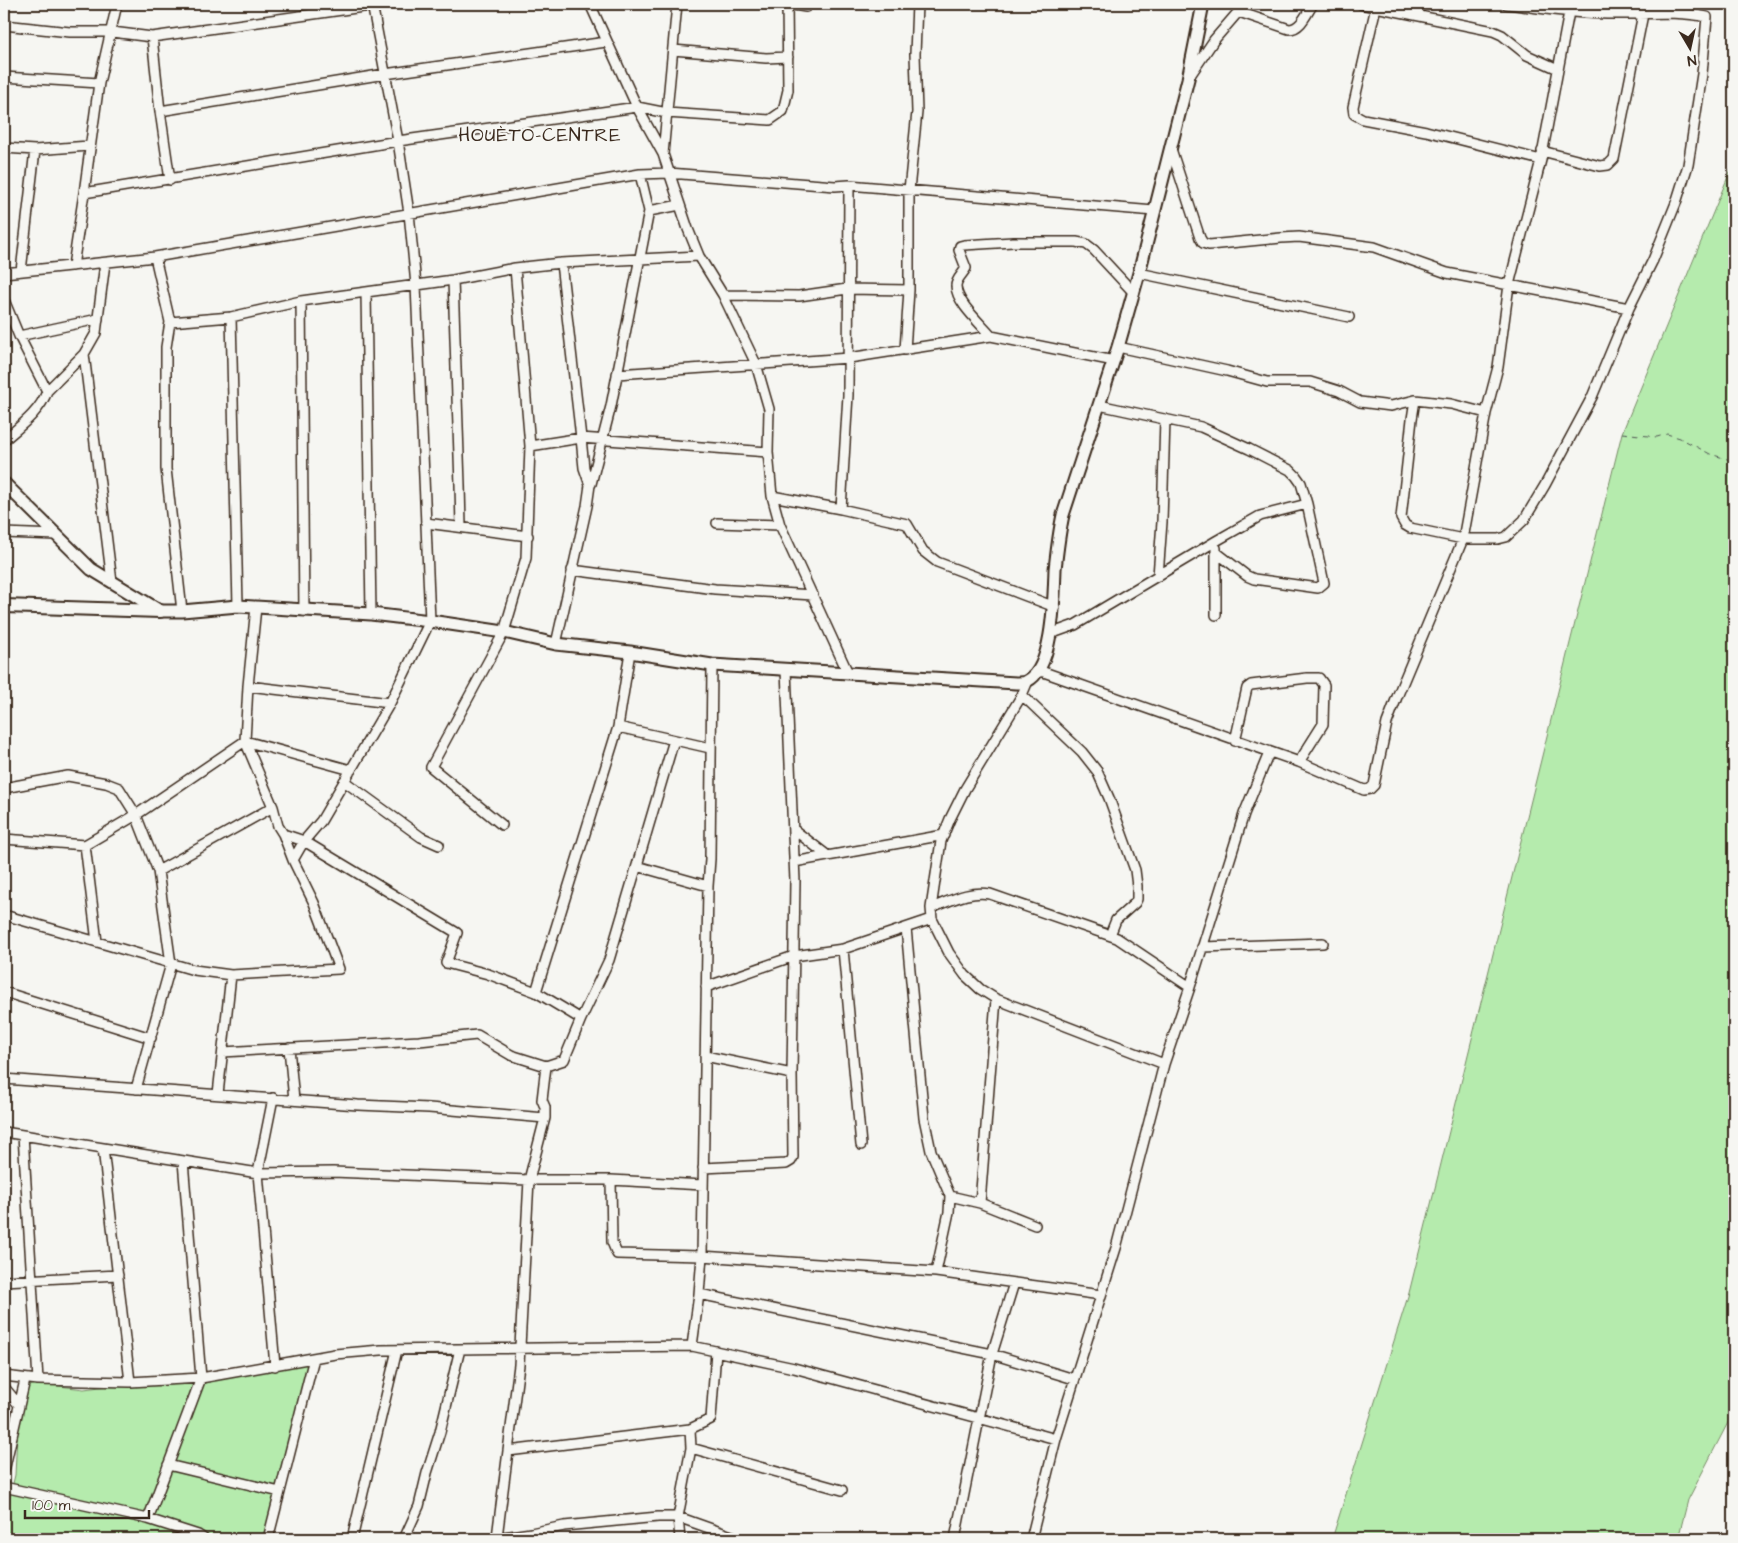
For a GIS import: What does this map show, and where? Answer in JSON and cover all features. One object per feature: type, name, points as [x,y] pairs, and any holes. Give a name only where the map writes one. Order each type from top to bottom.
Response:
[{"type":"main road","points":[[4,606],[160,611]]},
{"type":"street","points":[[72,266],[99,83],[117,4]]},
{"type":"street","points":[[4,25],[70,32],[112,32],[152,37],[372,4],[384,4]]},
{"type":"street","points":[[293,860],[304,841],[320,821],[390,703],[430,620],[416,284],[409,213],[398,141],[372,4]]},
{"type":"street","points":[[590,4],[637,107],[663,154],[699,256],[723,295],[756,364],[769,409],[768,452],[772,496],[780,525],[848,673]]},
{"type":"street","points":[[663,154],[677,4]]},
{"type":"street","points":[[84,193],[398,141],[637,107],[667,113],[770,120],[783,111],[788,90],[787,4],[806,7]]},
{"type":"street","points":[[905,350],[909,190],[917,112],[915,54],[917,4]]},
{"type":"street","points":[[1164,1064],[996,1000],[980,990],[965,975],[949,953],[932,918],[931,908],[937,863],[944,835],[965,788],[1022,695],[1028,681],[1038,670],[1046,652],[1055,607],[1058,536],[1063,515],[1114,362],[1134,293],[1188,79],[1203,4]]},
{"type":"street","points":[[1188,79],[1214,40],[1245,4]]},
{"type":"street","points":[[1239,12],[1294,29],[1313,4]]},
{"type":"street","points":[[1361,4],[1493,31],[1502,35],[1527,55],[1558,69]]},
{"type":"street","points":[[1417,15],[1421,4]]},
{"type":"street","points":[[1415,400],[1401,518],[1405,525],[1410,528],[1463,539],[1498,539],[1506,537],[1524,520],[1585,412],[1629,308],[1653,260],[1676,204],[1688,165],[1702,74],[1707,17],[1669,12],[1606,14],[1569,12],[1506,4]]},
{"type":"street","points":[[1376,7],[1352,107],[1354,114],[1364,119],[1541,156],[1600,166],[1608,165],[1614,159],[1643,14]]},
{"type":"street","points":[[1038,670],[1299,762],[1364,790],[1370,789],[1374,785],[1387,723],[1463,539],[1486,413],[1498,367],[1509,285],[1541,156],[1569,12]]},
{"type":"street","points":[[152,37],[170,180]]},
{"type":"street","points":[[160,111],[385,74],[606,42]]},
{"type":"street","points":[[673,50],[760,57],[788,57]]},
{"type":"street","points":[[4,77],[99,83]]},
{"type":"street","points":[[4,148],[35,150],[89,146]]},
{"type":"street","points":[[1170,149],[1203,243],[1209,245],[1299,237],[1374,247],[1447,274],[1629,308]]},
{"type":"street","points":[[21,271],[35,150]]},
{"type":"street","points":[[4,273],[155,257],[640,174],[669,173],[909,190],[1154,211]]},
{"type":"street","points":[[556,644],[590,485],[603,439],[617,374],[648,211],[640,174]]},
{"type":"street","points":[[841,509],[849,358],[847,289],[849,186]]},
{"type":"street","points":[[648,211],[680,205]]},
{"type":"street","points":[[991,336],[965,306],[958,292],[956,286],[958,280],[966,268],[960,246],[1040,242],[1076,242],[1086,244],[1094,250],[1134,293]]},
{"type":"street","points":[[170,322],[231,317],[301,301],[452,280],[515,268],[561,263],[699,256]]},
{"type":"street","points":[[155,257],[170,322],[166,347],[166,469],[182,611]]},
{"type":"street","points":[[4,440],[30,416],[45,399],[47,391],[84,354],[96,333],[105,263]]},
{"type":"street","points":[[561,263],[580,438],[584,468],[590,485]]},
{"type":"street","points":[[502,825],[431,767],[504,632],[526,558],[530,446],[515,268]]},
{"type":"street","points":[[1139,273],[1349,317]]},
{"type":"street","points":[[452,280],[461,527]]},
{"type":"street","points":[[723,295],[799,296],[847,289],[908,290]]},
{"type":"street","points":[[366,293],[371,614]]},
{"type":"street","points":[[4,300],[19,336],[47,391]]},
{"type":"street","points":[[301,301],[304,610]]},
{"type":"street","points":[[231,317],[238,606]]},
{"type":"street","points":[[19,336],[98,319]]},
{"type":"street","points":[[617,374],[849,358],[991,336],[1114,362]]},
{"type":"street","points":[[1118,347],[1267,382],[1310,382],[1339,391],[1360,402],[1391,406],[1415,400],[1451,404],[1486,413]]},
{"type":"street","points":[[84,354],[112,582]]},
{"type":"street","points":[[1099,405],[1201,427],[1290,470],[1301,483],[1324,583],[1318,588],[1254,579],[1247,576],[1216,552]]},
{"type":"street","points":[[1158,576],[1162,522],[1165,419]]},
{"type":"street","points":[[530,446],[580,438],[768,452]]},
{"type":"street","points":[[4,483],[91,569],[160,611],[238,606],[371,614],[430,620],[504,632],[556,644],[630,652],[712,665],[1016,683],[1028,681]]},
{"type":"street","points":[[772,496],[907,524],[923,551],[937,562],[1055,607]]},
{"type":"street","points":[[1050,634],[1075,625],[1260,516],[1307,504]]},
{"type":"street","points":[[426,523],[528,536]]},
{"type":"street","points":[[717,523],[780,525]]},
{"type":"street","points":[[4,533],[56,535]]},
{"type":"street","points":[[1216,541],[1216,615]]},
{"type":"street","points":[[572,570],[715,589],[813,595]]},
{"type":"street","points":[[4,915],[194,970],[231,975],[339,969],[314,903],[278,826],[273,807],[245,741],[248,686],[256,607]]},
{"type":"street","points":[[536,992],[618,727],[630,652]]},
{"type":"street","points":[[692,1346],[702,1256],[712,665]]},
{"type":"street","points":[[703,1168],[786,1164],[791,1161],[793,1147],[794,862],[786,670]]},
{"type":"street","points":[[1235,740],[1248,688],[1251,685],[1320,678],[1324,685],[1323,724],[1299,762]]},
{"type":"street","points":[[248,686],[390,703]]},
{"type":"street","points":[[1022,695],[1082,752],[1097,771],[1112,806],[1135,870],[1137,899],[1116,920],[1110,935]]},
{"type":"street","points":[[618,727],[710,748]]},
{"type":"street","points":[[223,1052],[419,1041],[477,1035],[511,1055],[546,1066],[564,1060],[609,960],[674,740]]},
{"type":"street","points":[[4,839],[85,846],[136,815],[245,741],[351,770]]},
{"type":"street","points":[[1031,1539],[1056,1439],[1116,1248],[1164,1064],[1244,814],[1270,753]]},
{"type":"street","points":[[4,788],[68,776],[119,788],[136,815],[158,871],[172,964],[136,1088]]},
{"type":"street","points":[[344,781],[421,837],[439,845]]},
{"type":"street","points":[[158,871],[273,807]]},
{"type":"street","points":[[793,829],[828,856]]},
{"type":"street","points":[[283,834],[304,841],[457,933],[446,963],[488,974],[536,992],[581,1019]]},
{"type":"street","points":[[794,862],[944,835]]},
{"type":"street","points":[[85,846],[97,942]]},
{"type":"street","points":[[637,866],[708,886]]},
{"type":"street","points":[[931,908],[968,894],[980,892],[990,894],[1110,935],[1190,987]]},
{"type":"street","points":[[706,988],[794,956],[843,949],[932,918]]},
{"type":"street","points":[[906,928],[924,1118],[931,1151],[950,1196],[949,1212],[936,1272]]},
{"type":"street","points":[[1202,947],[1323,942]]},
{"type":"street","points":[[843,949],[861,1145]]},
{"type":"street","points":[[218,1094],[231,975]]},
{"type":"street","points":[[4,992],[150,1038]]},
{"type":"street","points":[[980,1204],[996,1000]]},
{"type":"street","points":[[289,1048],[294,1100]]},
{"type":"street","points":[[705,1056],[792,1074]]},
{"type":"street","points":[[546,1066],[542,1100],[545,1107],[545,1118],[529,1180],[520,1348],[508,1451],[493,1538],[532,1536],[564,1526],[658,1517],[678,1517],[740,1539]]},
{"type":"street","points":[[4,1079],[429,1108],[545,1118]]},
{"type":"street","points":[[273,1098],[258,1173],[275,1366]]},
{"type":"street","points":[[4,1132],[258,1173],[333,1172],[529,1180],[611,1180],[703,1185]]},
{"type":"street","points":[[23,1135],[38,1380]]},
{"type":"street","points":[[103,1148],[130,1382]]},
{"type":"street","points":[[148,1518],[201,1378],[183,1161]]},
{"type":"street","points":[[611,1180],[612,1242],[617,1254],[702,1256],[936,1272],[1101,1295]]},
{"type":"street","points":[[950,1196],[980,1204],[1035,1225]]},
{"type":"street","points":[[4,1281],[118,1275]]},
{"type":"street","points":[[955,1539],[992,1354],[1014,1283]]},
{"type":"street","points":[[699,1294],[992,1354],[1074,1379]]},
{"type":"street","points":[[4,1376],[25,1380],[130,1382],[201,1378],[335,1354],[397,1350],[692,1346],[794,1368],[1056,1439]]},
{"type":"street","points":[[404,1539],[419,1506],[440,1432],[460,1349]]},
{"type":"street","points":[[352,1539],[397,1350]]},
{"type":"street","points":[[508,1451],[690,1429],[711,1419],[716,1351]]},
{"type":"street","points":[[268,1539],[314,1358]]},
{"type":"street","points":[[4,1471],[25,1380]]},
{"type":"street","points":[[4,1387],[19,1405]]},
{"type":"street","points":[[680,1539],[678,1517],[691,1448],[690,1429]]},
{"type":"street","points":[[691,1448],[842,1490]]},
{"type":"street","points":[[168,1465],[280,1492]]},
{"type":"street","points":[[4,1486],[148,1518],[198,1535],[204,1539]]},
{"type":"green space","points":[[1734,162],[1734,1411],[1688,1500],[1678,1539],[1332,1539],[1409,1293],[1622,433]]},
{"type":"green space","points":[[310,1361],[266,1539],[4,1539],[4,1521],[15,1475],[18,1415],[26,1387],[34,1383],[84,1389]]},
{"type":"ferry route","points":[[1622,433],[1657,437],[1667,434],[1680,438],[1710,454],[1734,461]]},
{"type":"district","name":"HOUÈTO-CENTRE","points":[[540,135]]}]
